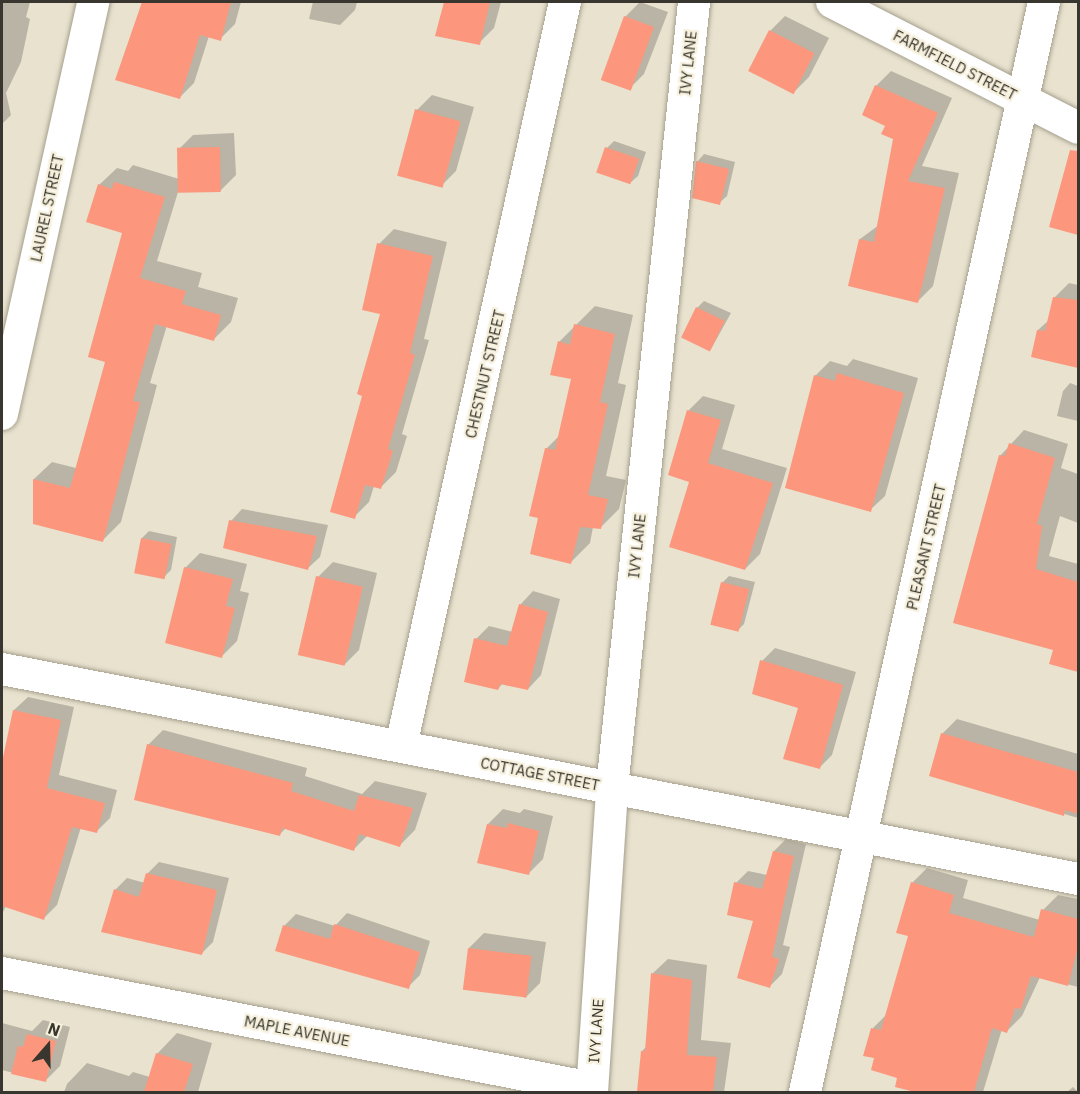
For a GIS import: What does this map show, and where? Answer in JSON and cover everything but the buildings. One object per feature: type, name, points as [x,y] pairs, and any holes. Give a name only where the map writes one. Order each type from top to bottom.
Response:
[{"type":"street","name":"LAUREL STREET","points":[[2,414],[93,2]]},
{"type":"street","name":"CHESTNUT STREET","points":[[401,746],[565,2]]},
{"type":"street","name":"IVY LANE","points":[[592,1090],[612,788],[694,2]]},
{"type":"street","name":"FARMFIELD STREET","points":[[832,2],[1078,128]]},
{"type":"street","name":"PLEASANT STREET","points":[[805,1092],[1044,2]]},
{"type":"street","name":"COTTAGE STREET","points":[[2,669],[1078,879]]},
{"type":"street","name":"MAPLE AVENUE","points":[[2,974],[592,1090]]}]
